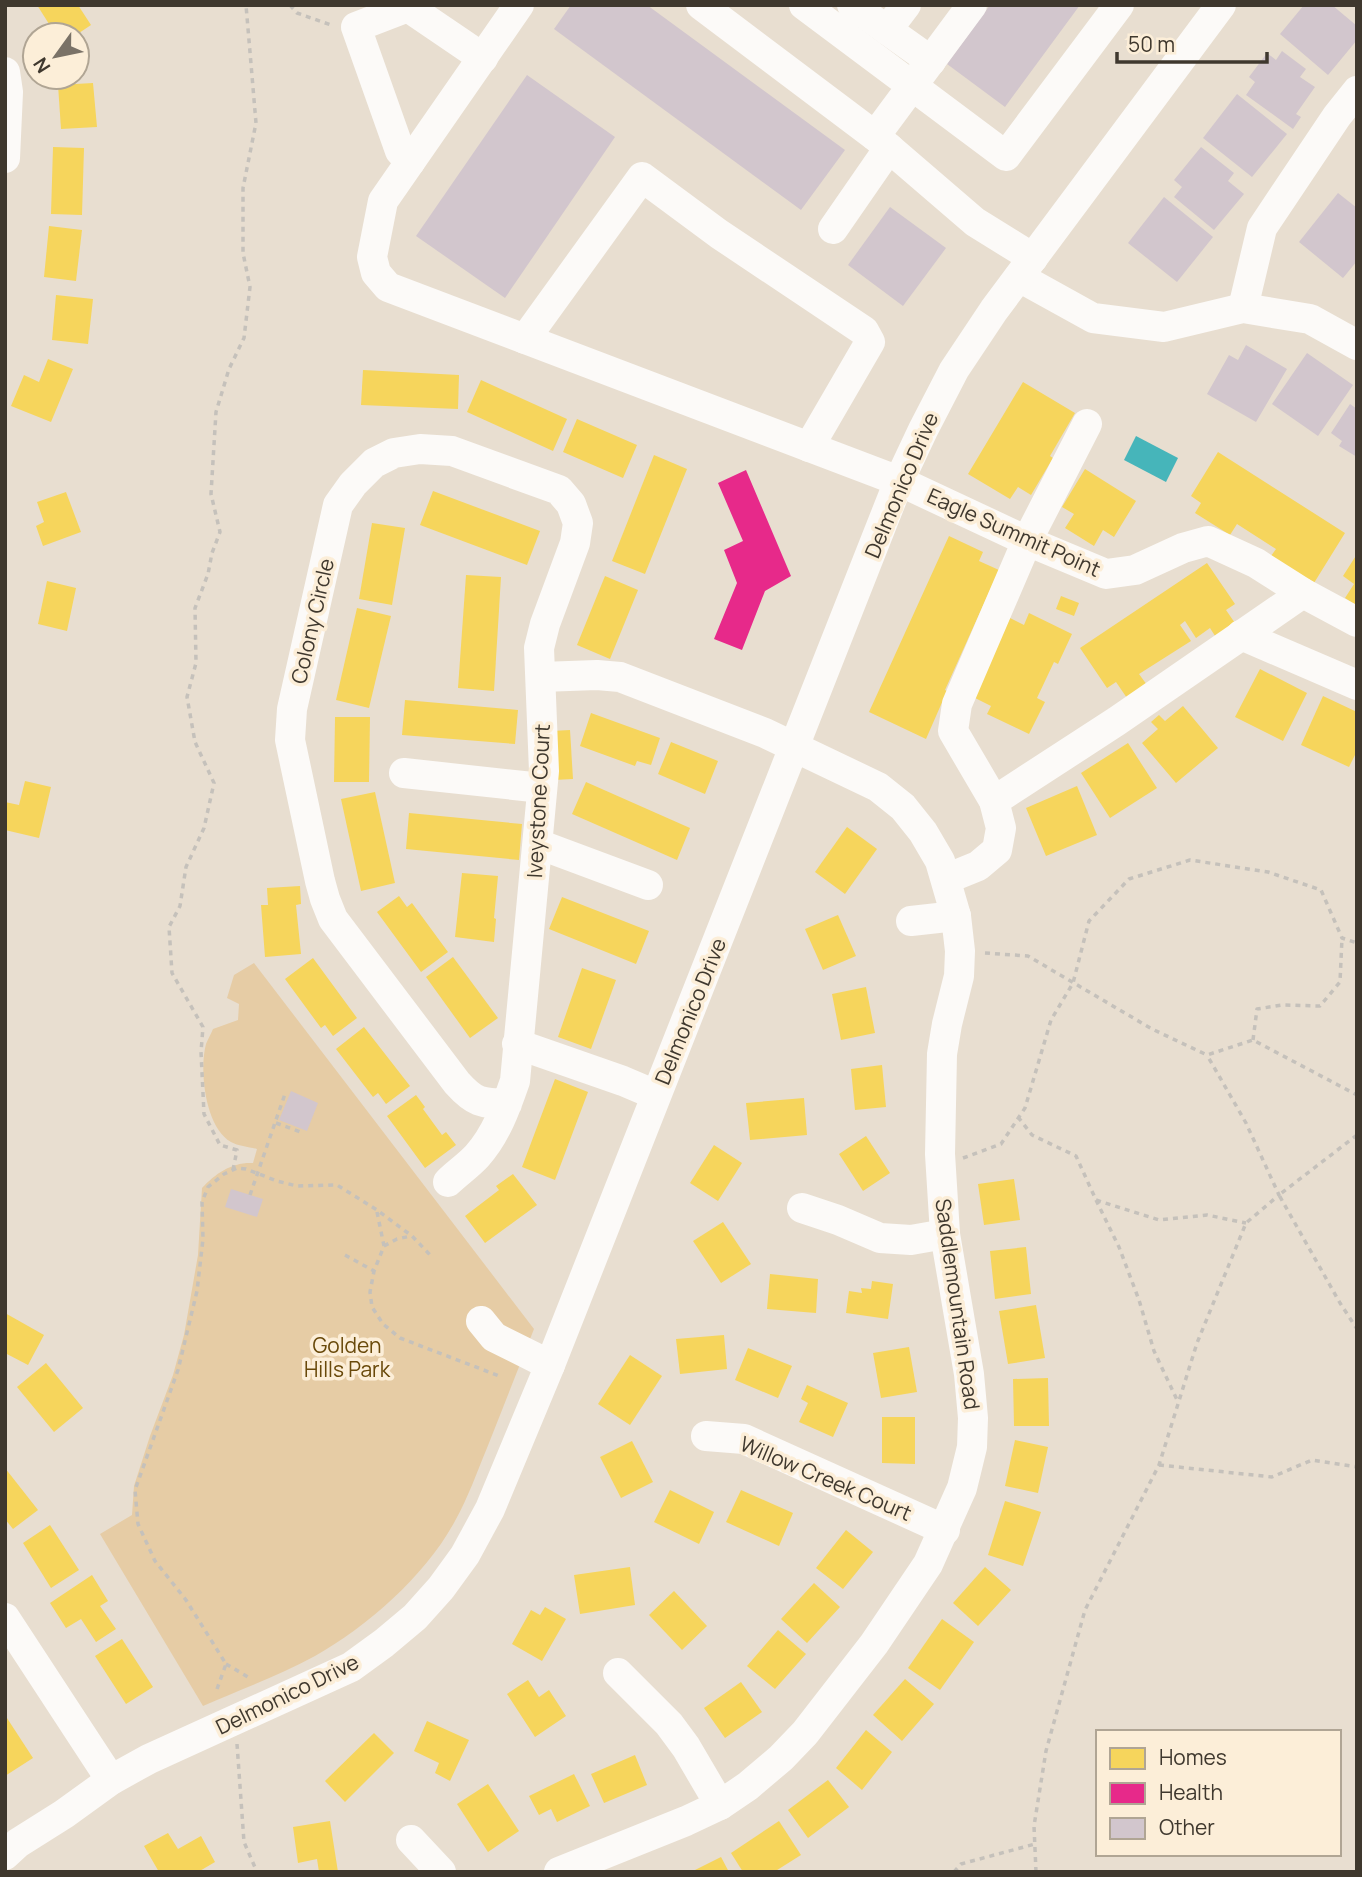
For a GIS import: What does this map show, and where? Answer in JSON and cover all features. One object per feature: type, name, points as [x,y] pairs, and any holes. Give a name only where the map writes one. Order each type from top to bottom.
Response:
[{"type":"street","name":"Eagle Summit Point","points":[[519,5],[383,201],[372,257],[376,273],[388,287],[899,481],[1027,541],[1106,574],[1135,570],[1183,548],[1208,541],[1256,563],[1303,593],[1357,622]]},
{"type":"street","points":[[701,5],[882,142],[1026,267],[1093,318],[1164,327],[1243,308],[1310,318],[1357,345]]},
{"type":"street","points":[[804,5],[1006,156],[1119,5]]},
{"type":"street","points":[[852,5],[930,61]]},
{"type":"street","points":[[887,30],[906,5]]},
{"type":"street","points":[[833,229],[912,86],[972,5]]},
{"type":"street","name":"Delmonico Drive","points":[[5,1855],[18,1843],[111,1780],[149,1759],[351,1667],[415,1617],[465,1555],[490,1509],[550,1365],[899,481],[923,429],[954,370],[994,310],[1221,5]]},
{"type":"street","points":[[410,162],[400,151],[356,27],[408,7],[482,58]]},
{"type":"street","points":[[5,72],[8,92],[5,158]]},
{"type":"street","points":[[1243,308],[1262,228],[1336,116],[1357,91]]},
{"type":"street","points":[[525,339],[642,177],[719,234],[864,331],[870,342],[809,447]]},
{"type":"street","points":[[946,879],[978,866],[997,850],[1001,828],[994,802],[953,731],[957,704],[1027,541],[1087,424]]},
{"type":"street","name":"Colony Circle","points":[[507,1104],[483,1103],[469,1097],[333,919],[323,890],[290,740],[292,709],[338,505],[353,484],[374,463],[394,453],[420,449],[452,451],[559,490],[571,503],[578,523],[575,543],[545,624],[539,648],[541,677]]},
{"type":"street","points":[[994,802],[1303,593]]},
{"type":"street","points":[[1241,635],[1357,685]]},
{"type":"street","points":[[541,677],[620,677],[765,733],[794,748]]},
{"type":"street","name":"Iveystone Court","points":[[448,1182],[477,1156],[491,1137],[515,1081],[544,771],[541,677]]},
{"type":"street","name":"Saddlemountain Road","points":[[559,1872],[720,1805],[781,1758],[805,1733],[874,1644],[928,1564],[962,1488],[972,1447],[973,1418],[969,1374],[945,1234],[940,1166],[942,1054],[959,976],[960,951],[956,916],[940,861],[923,832],[903,807],[878,787],[794,748]]},
{"type":"street","points":[[404,773],[542,788]]},
{"type":"street","points":[[538,844],[648,886]]},
{"type":"street","points":[[911,921],[956,916]]},
{"type":"street","points":[[517,1044],[656,1095]]},
{"type":"street","points":[[802,1208],[880,1238],[911,1240],[945,1234]]},
{"type":"street","points":[[481,1321],[494,1338],[550,1365]]},
{"type":"street","name":"Willow Creek Court","points":[[706,1436],[744,1439],[945,1530]]},
{"type":"street","points":[[5,1618],[111,1780]]},
{"type":"street","points":[[618,1673],[669,1724],[686,1747],[720,1805]]},
{"type":"street","points":[[411,1840],[441,1872]]},
{"type":"path","points":[[233,1170],[237,1150],[220,1145],[204,1114],[201,1052],[203,1027],[172,973],[169,927],[180,906],[186,867],[204,828],[214,783],[195,742],[187,697],[196,663],[195,608],[220,532],[211,494],[216,412],[229,369],[244,338],[250,287],[243,253],[243,188],[256,123],[246,5]]},
{"type":"path","points":[[290,5],[297,13],[359,36]]},
{"type":"path","points":[[940,1166],[1001,1143],[1025,1108],[1051,1020],[1073,983],[1089,921],[1129,879],[1190,860],[1268,872],[1321,890],[1342,938],[1340,982],[1320,1006],[1282,1005],[1257,1009],[1254,1040]]},
{"type":"path","points":[[1342,938],[1357,943]]},
{"type":"path","points":[[960,951],[1028,956],[1152,1029],[1207,1055],[1247,1123],[1279,1195],[1357,1329]]},
{"type":"path","points":[[1207,1055],[1254,1040],[1357,1095]]},
{"type":"path","points":[[250,1195],[286,1091]]},
{"type":"path","points":[[1018,1117],[1032,1135],[1076,1156],[1119,1247],[1154,1351],[1178,1402]]},
{"type":"path","points":[[275,1123],[303,1133]]},
{"type":"path","points":[[1036,1872],[1034,1826],[1046,1751],[1085,1610],[1159,1465],[1197,1343],[1246,1223],[1357,1135]]},
{"type":"path","points":[[248,1677],[226,1664],[186,1600],[155,1561],[138,1524],[135,1490],[178,1370],[197,1291],[203,1239],[202,1202],[208,1187],[237,1168],[297,1186],[337,1185],[412,1236],[433,1258]]},
{"type":"path","points":[[1096,1199],[1159,1220],[1207,1215],[1246,1223]]},
{"type":"path","points":[[377,1210],[384,1246],[374,1270],[370,1292],[372,1307],[383,1324],[400,1338],[502,1377]]},
{"type":"path","points":[[384,1246],[412,1236]]},
{"type":"path","points":[[345,1255],[374,1270]]},
{"type":"path","points":[[1159,1465],[1272,1477],[1312,1460],[1357,1467]]},
{"type":"path","points":[[217,1689],[226,1664]]},
{"type":"path","points":[[235,1720],[244,1842],[257,1872]]},
{"type":"path","points":[[954,1872],[961,1864],[1035,1843]]},
{"type":"green space","name":"Golden Hills Park","points":[[254,963],[534,1329],[464,1503],[443,1541],[412,1580],[375,1614],[335,1644],[274,1676],[203,1706],[100,1534],[132,1515],[134,1486],[173,1375],[184,1335],[198,1255],[202,1188],[225,1170],[238,1164],[253,1163],[257,1149],[231,1142],[222,1135],[215,1124],[206,1097],[203,1068],[206,1044],[213,1029],[238,1020],[239,1004],[227,998],[234,975]]},
{"type":"water","points":[[1136,436],[1178,458],[1166,482],[1124,460]]},
{"type":"building: Homes","points":[[37,5],[78,5],[88,21],[47,21]]},
{"type":"building: Homes","points":[[91,83],[97,127],[61,129],[58,91],[91,91]]},
{"type":"building: Homes","points":[[53,147],[84,148],[82,215],[51,214]]},
{"type":"building: Homes","points":[[49,226],[82,230],[76,281],[44,277]]},
{"type":"building: Homes","points":[[56,295],[93,299],[88,344],[52,340]]},
{"type":"building: Homes","points":[[48,359],[73,369],[51,422],[11,406],[24,375],[39,382]]},
{"type":"building: Homes","points":[[363,370],[459,375],[458,409],[361,405]]},
{"type":"building: Homes","points":[[481,380],[567,419],[553,451],[467,412]]},
{"type":"building: Homes","points":[[1023,382],[1075,413],[1031,495],[1018,487],[1010,499],[968,474]]},
{"type":"building: Homes","points":[[577,419],[637,445],[623,478],[563,452]]},
{"type":"building: Homes","points":[[1218,452],[1345,533],[1314,583],[1271,556],[1276,549],[1237,524],[1230,535],[1195,513],[1201,503],[1191,496]]},
{"type":"building: Homes","points":[[654,455],[687,469],[645,574],[612,561]]},
{"type":"building: Homes","points":[[1085,469],[1136,501],[1114,537],[1103,530],[1094,546],[1065,528],[1074,514],[1062,507]]},
{"type":"building: Homes","points":[[433,491],[540,531],[527,565],[420,525]]},
{"type":"building: Homes","points":[[66,492],[81,532],[43,546],[36,526],[44,522],[37,502]]},
{"type":"building: Homes","points":[[372,523],[405,528],[392,605],[359,599]]},
{"type":"building: Homes","points":[[949,536],[983,552],[979,561],[999,570],[926,739],[869,712]]},
{"type":"building: Homes","points":[[1357,554],[1357,606],[1345,598],[1354,584],[1343,576]]},
{"type":"building: Homes","points":[[1207,563],[1235,604],[1226,610],[1237,626],[1217,639],[1210,628],[1196,638],[1185,621],[1180,625],[1191,641],[1139,674],[1147,685],[1127,698],[1116,682],[1107,688],[1080,648]]},
{"type":"building: Homes","points":[[466,575],[501,577],[494,691],[458,688]]},
{"type":"building: Homes","points":[[605,576],[638,590],[610,659],[577,645]]},
{"type":"building: Homes","points":[[47,581],[76,588],[67,631],[38,624]]},
{"type":"building: Homes","points":[[1061,596],[1079,603],[1074,616],[1056,609]]},
{"type":"building: Homes","points":[[357,608],[391,616],[369,708],[336,700]]},
{"type":"building: Homes","points":[[1029,613],[1072,634],[1058,664],[1054,662],[1037,698],[1045,702],[1029,734],[987,714],[991,706],[973,697],[1010,618],[1024,625]]},
{"type":"building: Homes","points":[[1260,669],[1307,693],[1283,741],[1235,717]]},
{"type":"building: Homes","points":[[1323,696],[1357,712],[1357,751],[1349,767],[1301,745]]},
{"type":"building: Homes","points":[[405,700],[518,710],[515,744],[402,735]]},
{"type":"building: Homes","points":[[1183,706],[1218,748],[1176,783],[1142,743],[1158,729],[1151,722],[1159,715],[1165,721]]},
{"type":"building: Homes","points":[[591,713],[660,738],[651,765],[637,761],[635,766],[580,746]]},
{"type":"building: Homes","points":[[335,717],[370,717],[369,782],[334,782]]},
{"type":"building: Homes","points":[[570,730],[573,779],[554,780],[551,731]]},
{"type":"building: Homes","points":[[671,742],[718,761],[705,794],[658,774]]},
{"type":"building: Homes","points":[[1128,743],[1157,788],[1110,818],[1081,773]]},
{"type":"building: Homes","points":[[25,781],[51,787],[39,838],[5,830],[5,802],[19,805]]},
{"type":"building: Homes","points":[[586,782],[690,828],[677,860],[572,814]]},
{"type":"building: Homes","points":[[1077,786],[1097,835],[1046,856],[1026,808]]},
{"type":"building: Homes","points":[[375,792],[395,883],[361,891],[341,799]]},
{"type":"building: Homes","points":[[409,813],[522,824],[519,860],[406,849]]},
{"type":"building: Homes","points":[[847,827],[877,849],[845,894],[815,872]]},
{"type":"building: Homes","points":[[462,873],[498,876],[494,942],[455,937]]},
{"type":"building: Homes","points":[[300,886],[301,904],[296,905],[301,954],[265,957],[261,905],[268,905],[267,888]]},
{"type":"building: Homes","points":[[399,896],[407,907],[412,903],[448,952],[421,972],[377,912]]},
{"type":"building: Homes","points":[[562,897],[649,931],[636,964],[549,929]]},
{"type":"building: Homes","points":[[838,915],[856,956],[823,970],[805,929]]},
{"type":"building: Homes","points":[[453,957],[498,1018],[470,1038],[426,977]]},
{"type":"building: Homes","points":[[313,958],[357,1018],[333,1036],[325,1025],[321,1028],[285,979]]},
{"type":"building: Homes","points":[[582,968],[616,980],[591,1049],[558,1037]]},
{"type":"building: Homes","points":[[866,987],[875,1033],[841,1040],[832,994]]},
{"type":"building: Homes","points":[[364,1027],[410,1086],[386,1104],[378,1093],[373,1097],[336,1049]]},
{"type":"building: Homes","points":[[882,1065],[886,1107],[855,1110],[851,1069]]},
{"type":"building: Homes","points":[[555,1079],[588,1092],[555,1180],[522,1167]]},
{"type":"building: Homes","points":[[416,1095],[442,1135],[446,1132],[456,1145],[425,1168],[387,1116]]},
{"type":"building: Homes","points":[[804,1098],[807,1135],[750,1140],[746,1103]]},
{"type":"building: Homes","points":[[866,1136],[890,1173],[863,1191],[839,1154]]},
{"type":"building: Homes","points":[[714,1145],[742,1163],[718,1201],[690,1183]]},
{"type":"building: Homes","points":[[513,1174],[537,1205],[485,1243],[465,1216],[499,1190],[496,1186]]},
{"type":"building: Homes","points":[[1014,1179],[1020,1220],[984,1225],[978,1184]]},
{"type":"building: Homes","points":[[723,1222],[751,1264],[721,1283],[693,1241]]},
{"type":"building: Homes","points":[[1026,1247],[1031,1294],[995,1299],[990,1251]]},
{"type":"building: Homes","points":[[770,1274],[818,1279],[816,1313],[767,1309]]},
{"type":"building: Homes","points":[[872,1281],[893,1284],[888,1319],[846,1313],[849,1291],[862,1293],[861,1288],[871,1289]]},
{"type":"building: Homes","points":[[1036,1305],[1045,1358],[1008,1364],[999,1311]]},
{"type":"building: Homes","points":[[5,1313],[44,1335],[28,1365],[5,1353]]},
{"type":"building: Homes","points":[[724,1335],[727,1369],[680,1374],[676,1339]]},
{"type":"building: Homes","points":[[909,1347],[917,1392],[881,1398],[873,1353]]},
{"type":"building: Homes","points":[[748,1348],[792,1366],[778,1398],[735,1380]]},
{"type":"building: Homes","points":[[630,1355],[662,1376],[630,1425],[598,1404]]},
{"type":"building: Homes","points":[[46,1363],[83,1408],[54,1432],[17,1387]]},
{"type":"building: Homes","points":[[1048,1378],[1049,1426],[1014,1426],[1013,1379]]},
{"type":"building: Homes","points":[[807,1385],[848,1403],[833,1437],[799,1422],[808,1403],[801,1399]]},
{"type":"building: Homes","points":[[882,1417],[915,1417],[915,1464],[882,1463]]},
{"type":"building: Homes","points":[[1015,1440],[1048,1447],[1038,1493],[1005,1486]]},
{"type":"building: Homes","points":[[632,1441],[653,1482],[621,1498],[600,1457]]},
{"type":"building: Homes","points":[[5,1468],[38,1510],[13,1529],[5,1519]]},
{"type":"building: Homes","points":[[670,1490],[714,1512],[699,1544],[654,1522]]},
{"type":"building: Homes","points":[[741,1490],[793,1513],[779,1546],[726,1522]]},
{"type":"building: Homes","points":[[1005,1501],[1041,1512],[1023,1566],[988,1555]]},
{"type":"building: Homes","points":[[50,1525],[79,1570],[51,1588],[23,1543]]},
{"type":"building: Homes","points":[[846,1530],[873,1552],[843,1589],[816,1568]]},
{"type":"building: Homes","points":[[630,1567],[635,1605],[580,1614],[574,1575]]},
{"type":"building: Homes","points":[[985,1567],[1011,1590],[978,1626],[953,1603]]},
{"type":"building: Homes","points":[[92,1575],[108,1601],[100,1606],[116,1629],[96,1642],[81,1619],[66,1628],[50,1603]]},
{"type":"building: Homes","points":[[814,1583],[840,1607],[807,1643],[781,1619]]},
{"type":"building: Homes","points":[[674,1591],[707,1626],[682,1650],[649,1615]]},
{"type":"building: Homes","points":[[545,1607],[566,1619],[542,1661],[512,1644],[531,1610],[540,1615]]},
{"type":"building: Homes","points":[[942,1619],[974,1642],[940,1690],[908,1668]]},
{"type":"building: Homes","points":[[778,1630],[806,1654],[775,1689],[747,1666]]},
{"type":"building: Homes","points":[[122,1639],[153,1687],[126,1704],[95,1656]]},
{"type":"building: Homes","points":[[905,1679],[934,1704],[902,1741],[873,1715]]},
{"type":"building: Homes","points":[[528,1680],[539,1697],[549,1690],[566,1716],[535,1737],[507,1694]]},
{"type":"building: Homes","points":[[741,1682],[762,1712],[725,1738],[704,1708]]},
{"type":"building: Homes","points":[[5,1715],[33,1758],[5,1776]]},
{"type":"building: Homes","points":[[427,1721],[469,1740],[450,1781],[435,1773],[439,1763],[414,1751]]},
{"type":"building: Homes","points":[[866,1730],[892,1752],[862,1790],[836,1768]]},
{"type":"building: Homes","points":[[374,1733],[394,1753],[345,1802],[325,1781]]},
{"type":"building: Homes","points":[[635,1755],[647,1785],[604,1803],[591,1774]]},
{"type":"building: Homes","points":[[574,1774],[590,1806],[557,1822],[551,1809],[539,1815],[529,1796]]},
{"type":"building: Homes","points":[[828,1780],[849,1807],[808,1838],[788,1810]]},
{"type":"building: Homes","points":[[488,1784],[519,1831],[488,1852],[457,1804]]},
{"type":"building: Homes","points":[[330,1821],[338,1872],[319,1872],[317,1859],[298,1863],[293,1827]]},
{"type":"building: Homes","points":[[779,1821],[801,1855],[774,1872],[743,1872],[731,1853]]},
{"type":"building: Homes","points":[[168,1833],[178,1849],[201,1836],[215,1862],[198,1872],[159,1872],[144,1846]]},
{"type":"building: Homes","points":[[721,1857],[729,1872],[691,1872]]},
{"type":"building: Health","points":[[746,470],[791,576],[765,591],[742,650],[714,639],[737,583],[724,550],[743,541],[718,483]]},
{"type":"building: Other","points":[[571,5],[647,5],[845,150],[801,210],[554,29]]},
{"type":"building: Other","points":[[990,5],[1080,5],[1005,107],[947,64]]},
{"type":"building: Other","points":[[1304,5],[1332,5],[1357,26],[1357,40],[1328,75],[1280,34]]},
{"type":"building: Other","points":[[1282,51],[1306,69],[1300,77],[1315,87],[1296,114],[1301,117],[1293,129],[1246,95],[1255,82],[1249,77],[1267,53],[1276,60]]},
{"type":"building: Other","points":[[527,75],[615,137],[505,298],[416,236]]},
{"type":"building: Other","points":[[1237,94],[1287,134],[1252,177],[1203,138]]},
{"type":"building: Other","points":[[1201,147],[1234,173],[1228,181],[1244,194],[1214,230],[1174,197],[1182,187],[1174,180]]},
{"type":"building: Other","points":[[1338,193],[1357,208],[1357,261],[1343,278],[1299,242]]},
{"type":"building: Other","points":[[1164,197],[1213,237],[1177,282],[1128,243]]},
{"type":"building: Other","points":[[890,207],[946,248],[903,306],[848,265]]},
{"type":"building: Other","points":[[1246,345],[1287,369],[1256,422],[1207,394],[1229,355],[1238,360]]},
{"type":"building: Other","points":[[1307,353],[1353,385],[1318,436],[1272,404]]},
{"type":"building: Other","points":[[1350,404],[1357,409],[1357,457],[1339,446],[1342,441],[1331,433]]},
{"type":"building: Other","points":[[291,1091],[318,1103],[307,1131],[279,1120]]},
{"type":"building: Other","points":[[231,1189],[263,1199],[257,1217],[225,1207]]}]
